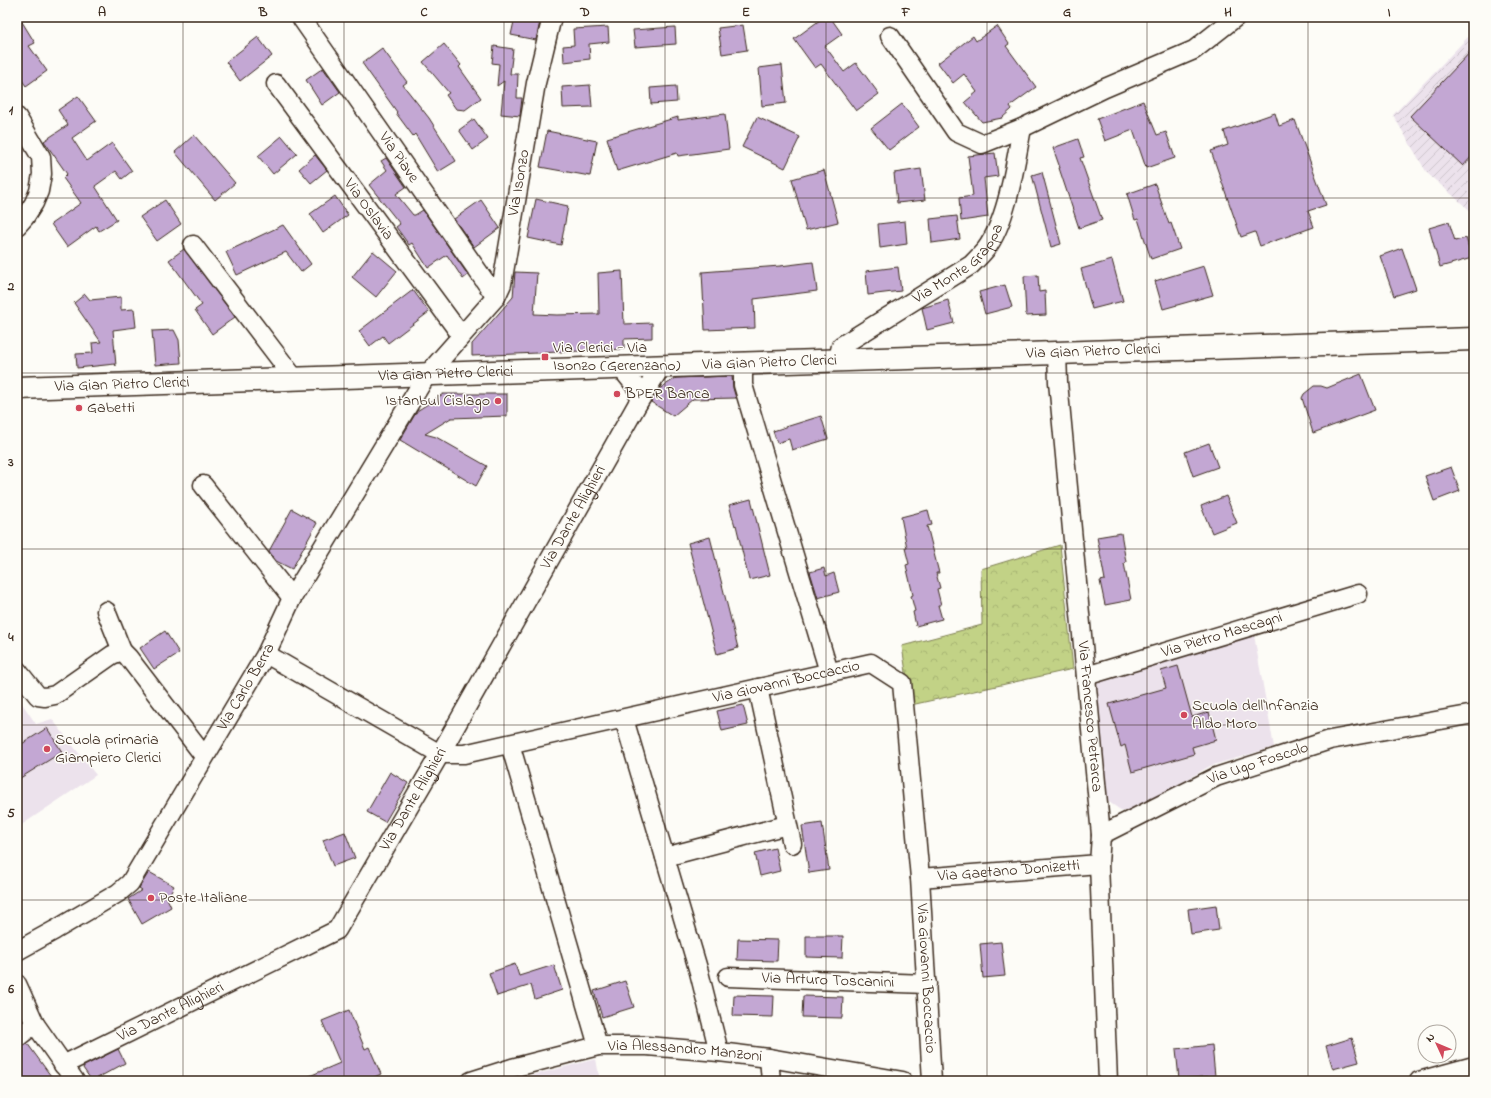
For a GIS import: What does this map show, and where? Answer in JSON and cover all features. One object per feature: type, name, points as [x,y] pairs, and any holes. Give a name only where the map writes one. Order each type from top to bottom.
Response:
[{"type":"main road","name":"Via Gian Pietro Clerici","points":[[17,388],[426,376],[838,359],[1474,339]]},
{"type":"street","name":"Via Isonzo","points":[[426,376],[496,297],[502,284],[536,83],[552,17]]},
{"type":"street","points":[[890,36],[956,132],[982,144],[1022,128],[1105,88],[1194,50],[1236,17]]},
{"type":"street","name":"Via Piave","points":[[302,19],[496,297]]},
{"type":"street","name":"Via Oslavia","points":[[276,84],[461,335]]},
{"type":"street","points":[[17,117],[41,157],[42,174],[39,191],[34,203],[17,226]]},
{"type":"street","name":"Via Monte Grappa","points":[[838,359],[841,346],[971,265],[986,250],[997,230],[1012,184],[1022,128]]},
{"type":"street","points":[[194,245],[294,379]]},
{"type":"street","points":[[457,374],[461,335]]},
{"type":"street","name":"Via Francesco Petrarca","points":[[1057,353],[1058,382],[1101,835],[1099,864],[1108,1081]]},
{"type":"street","points":[[743,364],[744,385],[829,672]]},
{"type":"street","name":"Via Dante Alighieri","points":[[63,1065],[337,930],[440,754],[638,403],[661,367]]},
{"type":"street","points":[[621,368],[640,392],[638,403]]},
{"type":"street","name":"Via Carlo Berra","points":[[17,951],[118,893],[130,883],[204,756],[266,654],[292,598],[426,376]]},
{"type":"street","points":[[203,485],[292,598]]},
{"type":"street","name":"Via Pietro Mascagni","points":[[1086,676],[1358,594]]},
{"type":"street","points":[[106,611],[122,651],[204,756]]},
{"type":"street","points":[[17,670],[38,696],[55,695],[112,655],[122,651]]},
{"type":"street","points":[[266,654],[440,754]]},
{"type":"street","name":"Via Giovanni Boccaccio","points":[[440,754],[464,754],[871,663],[902,683],[920,878],[932,1081]]},
{"type":"street","points":[[758,688],[792,844]]},
{"type":"street","name":"Via Ugo Foscolo","points":[[1101,835],[1216,777],[1330,740],[1474,714]]},
{"type":"street","points":[[624,719],[701,979],[719,1052]]},
{"type":"street","points":[[510,744],[598,1046]]},
{"type":"street","points":[[666,858],[787,825]]},
{"type":"street","name":"Via Gaetano Donizetti","points":[[920,878],[1099,864]]},
{"type":"street","name":"Via Arturo Toscanini","points":[[728,977],[927,984]]},
{"type":"street","points":[[17,984],[35,1024],[75,1081]]},
{"type":"street","points":[[17,1038],[35,1024]]},
{"type":"street","name":"Via Alessandro Manzoni","points":[[471,1081],[513,1074],[598,1046],[647,1046],[719,1052],[769,1058],[903,1081]]},
{"type":"street","points":[[769,1058],[771,1081]]},
{"type":"street","points":[[1419,1081],[1474,1066]]},
{"type":"shaded area","points":[[1468,37],[1474,43],[1474,214],[1427,173],[1393,115]]},
{"type":"shaded area","name":"Scuola dell'Infanzia Aldo Moro","points":[[1254,635],[1274,747],[1210,766],[1138,808],[1122,811],[1106,800],[1097,682]]},
{"type":"shaded area","name":"Scuola primaria Giampiero Clerici","points":[[17,696],[36,724],[52,719],[96,775],[17,828]]},
{"type":"shaded area","points":[[596,1059],[600,1081],[526,1081],[525,1077]]},
{"type":"green space","points":[[1060,545],[1073,669],[911,705],[902,646],[982,625],[981,569]]},
{"type":"building","points":[[17,17],[19,17],[35,43],[29,46],[47,71],[26,86],[17,73]]},
{"type":"building","points":[[515,17],[541,17],[536,40],[511,35]]},
{"type":"building","points":[[824,17],[830,17],[842,34],[825,46],[844,72],[856,63],[879,94],[856,111],[821,64],[815,68],[794,39]]},
{"type":"building","points":[[743,25],[747,50],[722,54],[718,28]]},
{"type":"building","points":[[997,26],[1009,44],[1006,46],[1036,87],[1010,106],[1012,109],[1002,118],[982,122],[965,102],[977,92],[964,74],[953,83],[938,63],[973,36],[976,41]]},
{"type":"building","points":[[608,27],[609,42],[589,44],[590,59],[564,62],[563,46],[574,45],[573,29]]},
{"type":"building","points":[[675,27],[676,44],[635,47],[633,30]]},
{"type":"building","points":[[258,37],[272,56],[240,81],[226,62]]},
{"type":"building","points":[[444,44],[461,65],[459,67],[481,98],[465,110],[456,109],[446,95],[449,93],[423,62]]},
{"type":"building","points":[[494,46],[513,49],[510,74],[518,74],[517,98],[522,98],[520,116],[501,114],[504,81],[497,86],[499,64],[492,63]]},
{"type":"building","points":[[382,48],[407,82],[403,85],[429,118],[456,161],[438,172],[415,134],[413,136],[362,63]]},
{"type":"building","points":[[1474,48],[1474,154],[1463,166],[1410,116]]},
{"type":"building","points":[[782,65],[786,103],[762,106],[759,68]]},
{"type":"building","points":[[323,68],[340,92],[322,105],[306,80]]},
{"type":"building","points":[[590,85],[592,107],[563,108],[562,87]]},
{"type":"building","points":[[676,86],[677,102],[651,104],[650,88]]},
{"type":"building","points":[[78,96],[96,121],[72,138],[87,161],[112,143],[132,171],[122,179],[116,171],[95,186],[117,220],[99,231],[96,226],[67,247],[51,224],[81,203],[63,178],[67,174],[44,141],[68,125],[58,110]]},
{"type":"building","points":[[1143,101],[1157,135],[1166,132],[1175,158],[1146,168],[1133,130],[1105,141],[1097,119]]},
{"type":"building","points":[[902,104],[919,127],[889,150],[871,128]]},
{"type":"building","points":[[1275,113],[1279,126],[1295,120],[1326,205],[1308,211],[1314,227],[1260,246],[1255,232],[1241,237],[1211,151],[1228,145],[1224,131]]},
{"type":"building","points":[[725,114],[729,149],[678,156],[677,153],[617,171],[607,138],[678,117],[678,120]]},
{"type":"building","points":[[757,117],[800,137],[785,168],[742,147]]},
{"type":"building","points":[[474,119],[488,139],[473,150],[459,130]]},
{"type":"building","points":[[547,131],[597,141],[590,176],[540,167]]},
{"type":"building","points":[[194,135],[235,183],[215,200],[175,152]]},
{"type":"building","points":[[282,136],[297,154],[273,174],[258,156]]},
{"type":"building","points":[[1078,139],[1084,157],[1080,158],[1102,220],[1079,228],[1053,148]]},
{"type":"building","points":[[995,153],[998,176],[984,178],[988,217],[961,221],[959,198],[973,196],[968,156]]},
{"type":"building","points":[[315,155],[327,170],[311,183],[299,169]]},
{"type":"building","points":[[386,158],[406,187],[396,194],[413,215],[423,210],[468,275],[463,279],[447,255],[428,268],[412,243],[409,245],[396,227],[400,224],[369,185],[387,170],[381,161]]},
{"type":"building","points":[[921,169],[925,200],[897,203],[894,173]]},
{"type":"building","points":[[824,170],[838,222],[806,230],[792,179]]},
{"type":"building","points":[[1042,172],[1061,244],[1051,247],[1032,175]]},
{"type":"building","points":[[1155,184],[1169,224],[1171,223],[1180,249],[1151,259],[1138,219],[1135,220],[1127,194]]},
{"type":"building","points":[[335,196],[348,215],[323,233],[310,214]]},
{"type":"building","points":[[536,199],[568,206],[561,245],[528,238]]},
{"type":"building","points":[[165,200],[181,224],[157,241],[140,217]]},
{"type":"building","points":[[481,200],[500,228],[474,247],[454,219]]},
{"type":"building","points":[[957,216],[960,239],[932,243],[930,219]]},
{"type":"building","points":[[905,221],[907,244],[880,248],[878,224]]},
{"type":"building","points":[[1449,222],[1455,241],[1466,238],[1472,258],[1440,267],[1429,228]]},
{"type":"building","points":[[283,225],[311,264],[301,272],[286,252],[237,275],[226,252]]},
{"type":"building","points":[[1402,248],[1416,289],[1394,296],[1380,256]]},
{"type":"building","points":[[184,249],[235,317],[212,334],[195,310],[202,305],[169,260]]},
{"type":"building","points":[[373,251],[397,271],[376,297],[352,277]]},
{"type":"building","points":[[1112,260],[1123,301],[1092,309],[1081,269]]},
{"type":"building","points":[[813,262],[817,291],[754,299],[755,328],[705,330],[702,272]]},
{"type":"building","points":[[1204,266],[1213,295],[1163,309],[1155,281]]},
{"type":"building","points":[[898,267],[901,291],[868,295],[866,271]]},
{"type":"building","points":[[622,271],[624,324],[652,323],[652,338],[624,339],[624,349],[472,356],[472,344],[513,297],[515,272],[537,273],[534,314],[557,315],[599,314],[598,273]]},
{"type":"building","points":[[1038,275],[1039,292],[1045,291],[1046,315],[1026,316],[1024,276]]},
{"type":"building","points":[[1005,285],[1012,307],[985,314],[979,292]]},
{"type":"building","points":[[413,290],[429,312],[388,343],[383,336],[370,346],[359,331]]},
{"type":"building","points":[[85,294],[90,300],[121,297],[121,310],[134,309],[136,327],[113,330],[116,366],[115,364],[77,368],[76,354],[93,353],[92,343],[101,342],[74,303]]},
{"type":"building","points":[[948,300],[954,323],[927,330],[922,308]]},
{"type":"building","points":[[174,330],[179,340],[181,363],[155,365],[152,331]]},
{"type":"building","points":[[1361,374],[1375,410],[1313,433],[1302,398],[1304,394],[1314,386],[1327,388]]},
{"type":"building","points":[[732,376],[736,398],[693,399],[673,416],[651,402],[659,389],[676,378]]},
{"type":"building","points":[[443,394],[507,394],[507,416],[451,418],[425,434],[436,437],[487,466],[476,486],[400,440],[417,411]]},
{"type":"building","points":[[821,416],[828,439],[792,450],[789,439],[777,443],[773,431]]},
{"type":"building","points":[[1209,443],[1218,467],[1193,476],[1185,452]]},
{"type":"building","points":[[1451,467],[1460,491],[1434,501],[1425,476]]},
{"type":"building","points":[[1226,496],[1237,523],[1212,533],[1201,506]]},
{"type":"building","points":[[751,499],[770,575],[749,580],[736,525],[735,526],[729,505]]},
{"type":"building","points":[[292,509],[317,523],[292,569],[276,561],[269,551]]},
{"type":"building","points":[[928,510],[932,525],[927,526],[939,573],[936,573],[940,588],[937,589],[941,605],[938,605],[942,619],[916,626],[913,612],[915,611],[911,596],[913,595],[906,565],[909,564],[905,548],[907,548],[901,517]]},
{"type":"building","points":[[1121,533],[1126,562],[1124,563],[1131,600],[1105,605],[1100,581],[1105,580],[1097,537]]},
{"type":"building","points":[[710,537],[738,648],[717,654],[688,543]]},
{"type":"building","points":[[824,568],[826,576],[834,573],[839,592],[818,598],[810,572]]},
{"type":"building","points":[[165,631],[179,653],[154,669],[140,648]]},
{"type":"building","points":[[1178,666],[1192,717],[1209,712],[1216,740],[1192,747],[1194,754],[1132,772],[1125,745],[1121,747],[1109,704],[1166,688],[1161,671]]},
{"type":"building","points":[[743,705],[748,725],[722,731],[717,711]]},
{"type":"building","points":[[47,728],[62,752],[17,780],[17,747]]},
{"type":"building","points":[[390,772],[408,783],[385,822],[367,812]]},
{"type":"building","points":[[822,823],[829,870],[809,873],[802,826]]},
{"type":"building","points":[[345,832],[355,858],[333,866],[323,840]]},
{"type":"building","points":[[775,848],[780,871],[760,876],[755,853]]},
{"type":"building","points":[[149,872],[174,886],[167,898],[171,907],[142,924],[128,899],[142,890],[139,888]]},
{"type":"building","points":[[1216,905],[1219,930],[1191,934],[1188,909]]},
{"type":"building","points":[[806,936],[843,936],[842,958],[806,957]]},
{"type":"building","points":[[738,939],[778,940],[777,961],[737,960]]},
{"type":"building","points":[[1001,942],[1005,976],[983,978],[980,944]]},
{"type":"building","points":[[515,964],[519,976],[554,965],[562,990],[535,999],[531,985],[497,996],[489,973]]},
{"type":"building","points":[[625,981],[634,1007],[602,1017],[594,991]]},
{"type":"building","points":[[734,995],[774,996],[773,1017],[733,1016]]},
{"type":"building","points":[[803,996],[843,997],[842,1018],[802,1017]]},
{"type":"building","points":[[349,1010],[365,1049],[369,1047],[381,1074],[366,1081],[298,1081],[340,1063],[322,1021]]},
{"type":"building","points":[[1352,1038],[1359,1062],[1333,1069],[1326,1046]]},
{"type":"building","points":[[27,1043],[55,1081],[17,1081],[17,1048]]},
{"type":"building","points":[[1212,1045],[1215,1076],[1179,1079],[1176,1049]]},
{"type":"building","points":[[118,1049],[125,1063],[92,1081],[83,1068],[84,1066]]},
{"type":"place","name":"Via Clerici - Via Isonzo (Gerenzano)","points":[[545,357]]},
{"type":"place","name":"BPER Banca","points":[[617,394]]},
{"type":"place","name":"Istanbul Cislago","points":[[498,401]]},
{"type":"place","name":"Gabetti","points":[[79,408]]},
{"type":"place","name":"Scuola dell'Infanzia Aldo Moro","points":[[1184,715]]},
{"type":"place","name":"Scuola primaria Giampiero Clerici","points":[[47,749]]},
{"type":"place","name":"Poste Italiane","points":[[151,898]]}]
